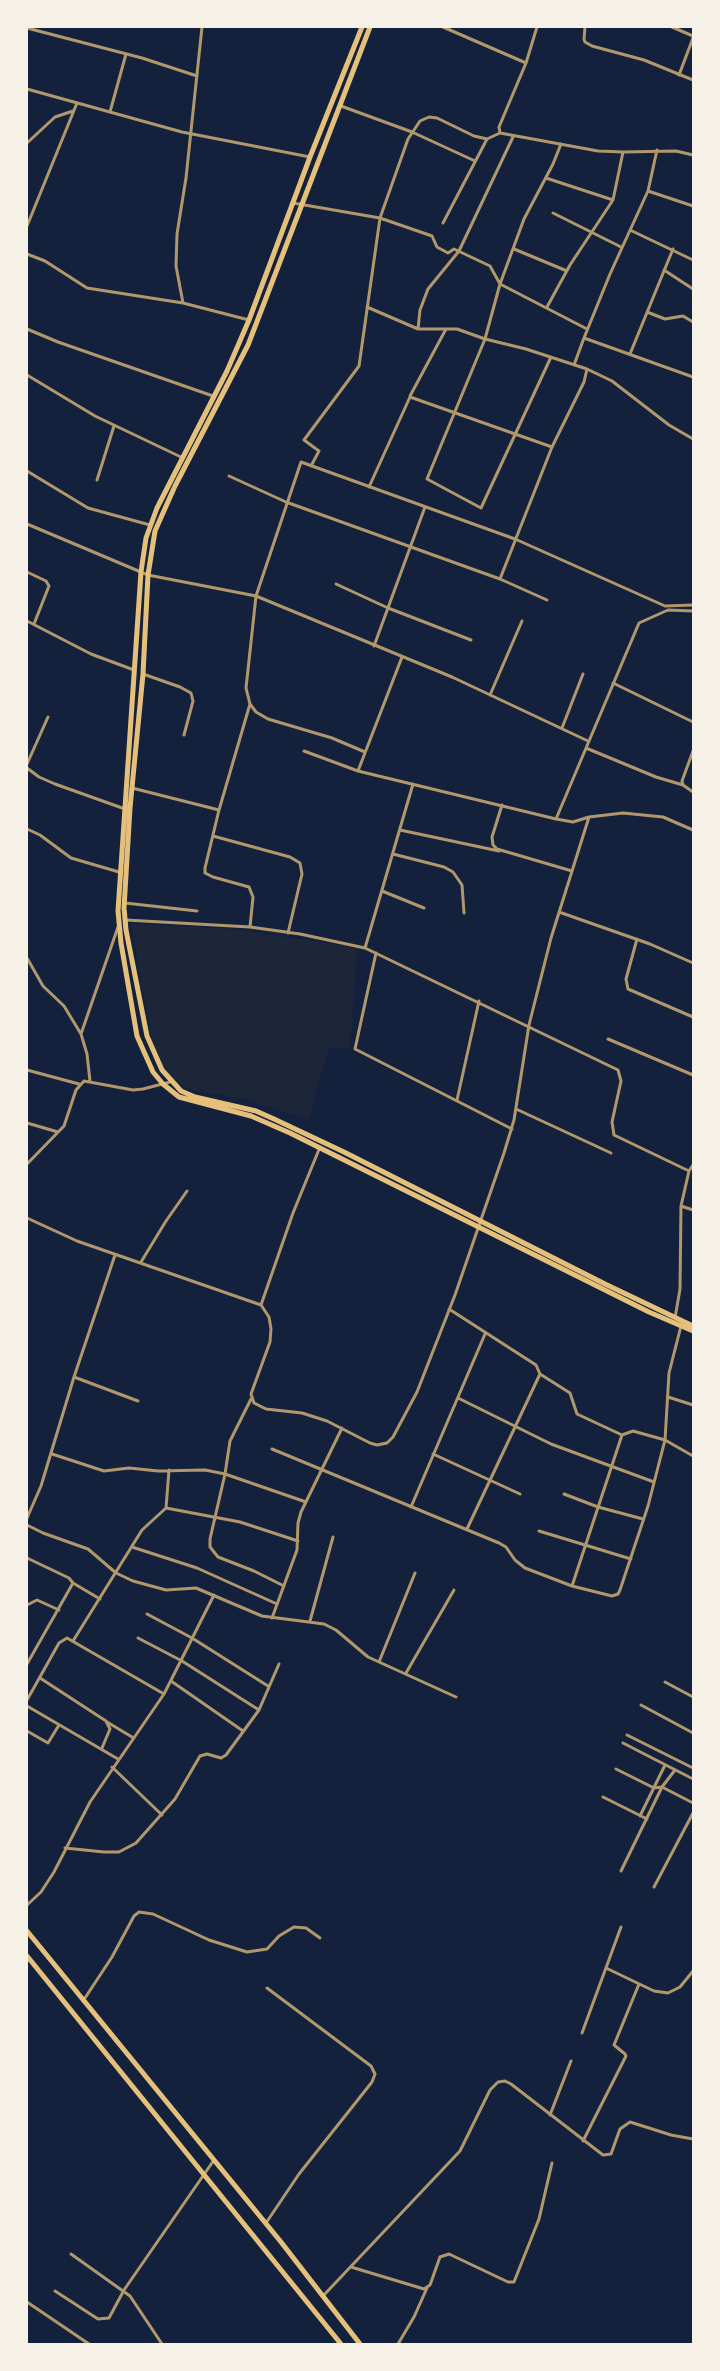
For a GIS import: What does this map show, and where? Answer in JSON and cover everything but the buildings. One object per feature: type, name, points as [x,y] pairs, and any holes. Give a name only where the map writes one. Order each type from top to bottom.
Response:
[{"type":"highway","points":[[362,27],[249,320],[214,397],[150,525],[141,572],[119,925],[137,1036],[148,1063],[163,1084],[180,1098],[251,1116],[480,1223]]},
{"type":"highway","points":[[370,27],[248,345],[175,486],[155,531],[148,575],[143,674],[132,788],[125,903],[125,920],[147,1036],[162,1070],[181,1091],[256,1111],[344,1152],[693,1331]]},
{"type":"highway","points":[[674,1321],[693,1326]]},
{"type":"highway","points":[[27,1931],[266,2223],[360,2344]]},
{"type":"highway","points":[[27,1956],[341,2344]]},
{"type":"street","points":[[183,303],[175,251],[186,178],[202,27]]},
{"type":"street","points":[[443,27],[525,63]]},
{"type":"street","points":[[500,133],[500,124],[537,27]]},
{"type":"street","points":[[585,27],[585,42],[592,46],[644,60],[693,80]]},
{"type":"street","points":[[672,27],[693,37],[680,75]]},
{"type":"street","points":[[27,28],[126,54],[197,76]]},
{"type":"street","points":[[110,112],[126,54]]},
{"type":"street","points":[[27,89],[190,134],[310,157]]},
{"type":"street","points":[[27,226],[77,103]]},
{"type":"street","points":[[340,105],[412,132],[476,161]]},
{"type":"street","points":[[27,143],[55,117],[73,111]]},
{"type":"street","points":[[311,466],[319,451],[304,440],[359,366],[380,218],[412,132],[420,120],[429,117],[437,118],[474,136],[487,138],[500,133],[623,152],[657,150],[693,155]]},
{"type":"street","points":[[418,329],[420,310],[428,290],[459,251],[514,136]]},
{"type":"street","points":[[443,224],[487,138]]},
{"type":"street","points":[[551,357],[481,508],[427,479],[485,339],[500,284],[524,219],[561,144]]},
{"type":"street","points":[[574,365],[587,329],[648,191],[657,150]]},
{"type":"street","points":[[547,307],[567,271],[613,200],[623,152]]},
{"type":"street","points":[[545,178],[613,200]]},
{"type":"street","points":[[648,191],[693,206]]},
{"type":"street","points":[[293,203],[380,218],[432,236],[437,247],[448,253],[454,249],[490,267],[500,284],[587,329]]},
{"type":"street","points":[[553,213],[622,247]]},
{"type":"street","points":[[630,230],[693,260]]},
{"type":"street","points":[[514,249],[567,271]]},
{"type":"street","points":[[630,354],[673,249]]},
{"type":"street","points":[[27,254],[45,261],[87,288],[183,303],[249,320]]},
{"type":"street","points":[[664,270],[693,289]]},
{"type":"street","points":[[368,307],[418,329],[433,331],[457,329],[587,369],[612,381],[669,425],[693,439]]},
{"type":"street","points":[[647,312],[665,318],[683,316],[693,322]]},
{"type":"street","points":[[27,329],[214,397]]},
{"type":"street","points":[[369,487],[410,397],[446,329]]},
{"type":"street","points":[[584,338],[693,377]]},
{"type":"street","points":[[501,579],[552,447],[584,382],[587,369]]},
{"type":"street","points":[[27,375],[114,426],[183,458]]},
{"type":"street","points":[[410,397],[552,447]]},
{"type":"street","points":[[97,480],[114,426]]},
{"type":"street","points":[[365,752],[332,738],[268,719],[256,712],[250,705],[246,688],[256,596],[301,462],[515,539],[665,606],[693,605]]},
{"type":"street","points":[[27,471],[88,508],[150,525]]},
{"type":"street","points":[[229,476],[286,502],[501,579],[547,600]]},
{"type":"street","points":[[374,646],[425,507]]},
{"type":"street","points":[[27,524],[148,575],[256,596],[453,677],[588,741]]},
{"type":"street","points":[[27,572],[46,581],[49,586],[34,624]]},
{"type":"street","points":[[336,584],[388,608],[471,639]]},
{"type":"street","points":[[556,819],[639,622],[668,610],[693,611]]},
{"type":"street","points":[[27,621],[91,654],[135,670]]},
{"type":"street","points":[[490,695],[522,621]]},
{"type":"street","points":[[357,771],[402,657]]},
{"type":"street","points":[[143,674],[180,687],[190,693],[193,701],[184,735]]},
{"type":"street","points":[[562,729],[583,674]]},
{"type":"street","points":[[613,683],[693,722]]},
{"type":"street","points":[[250,705],[219,810],[205,873],[249,887],[253,897],[250,927]]},
{"type":"street","points":[[48,717],[27,766],[39,777],[125,809]]},
{"type":"street","points":[[586,748],[656,777],[683,785],[693,792]]},
{"type":"street","points":[[304,751],[357,771],[556,819],[573,822],[589,817],[623,813],[663,817],[693,830]]},
{"type":"street","points":[[683,785],[682,777],[693,751]]},
{"type":"street","points":[[365,948],[413,784]]},
{"type":"street","points":[[132,788],[219,810]]},
{"type":"street","points":[[502,805],[492,842],[496,849],[504,852]]},
{"type":"street","points":[[251,1399],[266,1409],[302,1413],[342,1428],[377,1445],[387,1443],[393,1437],[417,1392],[449,1309],[512,1129],[529,1025],[559,912],[589,817]]},
{"type":"street","points":[[27,829],[40,835],[71,858],[121,873]]},
{"type":"street","points":[[400,830],[504,852],[572,871]]},
{"type":"street","points":[[213,836],[290,857],[300,862],[302,874],[288,933]]},
{"type":"street","points":[[393,854],[444,867],[453,872],[462,885],[464,913]]},
{"type":"street","points":[[382,891],[424,908]]},
{"type":"street","points":[[125,903],[197,911]]},
{"type":"street","points":[[559,912],[637,939],[693,963]]},
{"type":"street","points":[[125,920],[250,927],[365,948],[529,1025],[618,1070],[621,1081],[612,1122],[614,1135],[689,1171]]},
{"type":"street","points":[[81,1034],[119,925]]},
{"type":"street","points":[[637,939],[626,979],[628,989],[693,1017]]},
{"type":"street","points":[[376,953],[355,1044],[356,1049],[512,1129]]},
{"type":"street","points":[[27,958],[43,986],[64,1006],[81,1034],[87,1054],[90,1080]]},
{"type":"street","points":[[457,1100],[479,1001]]},
{"type":"street","points":[[608,1039],[693,1075]]},
{"type":"street","points":[[27,1071],[79,1084],[90,1080],[133,1090],[171,1082]]},
{"type":"street","points":[[27,1164],[58,1132],[68,1118],[79,1084]]},
{"type":"street","points":[[516,1109],[611,1153]]},
{"type":"street","points":[[27,1124],[58,1132]]},
{"type":"street","points":[[261,1305],[293,1213],[320,1148]]},
{"type":"street","points":[[674,1321],[680,1288],[681,1206],[689,1171],[693,1165]]},
{"type":"street","points":[[140,1263],[187,1191]]},
{"type":"street","points":[[681,1206],[693,1210]]},
{"type":"street","points":[[27,1218],[76,1241],[261,1305],[269,1317],[270,1342],[252,1390],[251,1399],[230,1441],[210,1539],[214,1554],[284,1586]]},
{"type":"street","points":[[27,1518],[42,1486],[74,1377],[116,1254]]},
{"type":"street","points":[[449,1309],[536,1365],[540,1374],[570,1393],[575,1411],[581,1418],[622,1435],[633,1431],[665,1440],[693,1456]]},
{"type":"street","points":[[272,1449],[506,1547],[515,1560],[525,1568],[572,1586],[615,1596],[620,1590],[631,1559],[665,1440],[669,1373],[681,1326]]},
{"type":"street","points":[[411,1507],[485,1334]]},
{"type":"street","points":[[467,1529],[540,1374]]},
{"type":"street","points":[[74,1377],[138,1401]]},
{"type":"street","points":[[668,1397],[693,1405]]},
{"type":"street","points":[[458,1398],[515,1428],[654,1482]]},
{"type":"street","points":[[272,1618],[298,1542],[299,1519],[342,1428]]},
{"type":"street","points":[[572,1586],[622,1435]]},
{"type":"street","points":[[51,1454],[104,1470],[129,1468],[158,1471],[204,1470],[225,1474],[306,1502]]},
{"type":"street","points":[[433,1454],[520,1494]]},
{"type":"street","points":[[73,1641],[148,1523],[166,1508],[170,1470]]},
{"type":"street","points":[[564,1494],[598,1507],[643,1519]]},
{"type":"street","points":[[166,1508],[263,1529],[298,1542]]},
{"type":"street","points":[[27,1525],[88,1549],[116,1573],[160,1589],[177,1591],[196,1588],[250,1612],[272,1618],[310,1621],[336,1630],[368,1657],[456,1696]]},
{"type":"street","points":[[539,1531],[631,1559]]},
{"type":"street","points":[[310,1621],[333,1537]]},
{"type":"street","points":[[132,1547],[197,1568],[277,1604]]},
{"type":"street","points":[[27,1558],[69,1578],[100,1599]]},
{"type":"street","points":[[379,1662],[415,1573]]},
{"type":"street","points":[[27,1664],[74,1583]]},
{"type":"street","points":[[406,1673],[454,1590]]},
{"type":"street","points":[[27,1905],[40,1892],[54,1872],[65,1848],[112,1767],[164,1694],[214,1596]]},
{"type":"street","points":[[27,1605],[37,1600],[59,1610]]},
{"type":"street","points":[[147,1614],[192,1638],[268,1686]]},
{"type":"street","points":[[27,1700],[61,1640],[67,1638],[164,1694]]},
{"type":"street","points":[[138,1638],[182,1661],[259,1710]]},
{"type":"street","points":[[65,1848],[119,1852],[136,1843],[162,1815],[187,1780],[199,1758],[207,1754],[224,1757],[259,1710],[279,1664]]},
{"type":"street","points":[[40,1678],[133,1737]]},
{"type":"street","points":[[171,1682],[243,1731]]},
{"type":"street","points":[[665,1682],[693,1697]]},
{"type":"street","points":[[641,1705],[693,1733]]},
{"type":"street","points":[[27,1706],[118,1759]]},
{"type":"street","points":[[102,1748],[110,1729],[106,1721]]},
{"type":"street","points":[[27,1731],[48,1743],[59,1724]]},
{"type":"street","points":[[627,1735],[693,1768]]},
{"type":"street","points":[[623,1743],[693,1778]]},
{"type":"street","points":[[640,1816],[665,1765]]},
{"type":"street","points":[[112,1767],[162,1815]]},
{"type":"street","points":[[616,1769],[654,1788],[662,1787],[693,1803]]},
{"type":"street","points":[[621,1871],[662,1787],[675,1770]]},
{"type":"street","points":[[603,1797],[647,1819]]},
{"type":"street","points":[[654,1887],[693,1813]]},
{"type":"street","points":[[83,2001],[112,1957],[134,1916],[139,1912],[153,1914],[209,1940],[247,1952],[267,1949],[279,1936],[294,1927],[306,1928],[320,1938]]},
{"type":"street","points":[[582,2033],[621,1927]]},
{"type":"street","points":[[606,1968],[661,1993],[673,1992],[693,1971]]},
{"type":"street","points":[[583,2141],[626,2056],[614,2045],[639,1984]]},
{"type":"street","points":[[266,2223],[299,2174],[372,2082],[375,2074],[371,2066],[267,1988]]},
{"type":"street","points":[[550,2115],[571,2061]]},
{"type":"street","points":[[323,2296],[459,2151],[494,2084],[501,2081],[510,2084],[600,2154],[608,2156],[613,2151],[620,2129],[630,2122],[671,2135],[693,2139]]},
{"type":"street","points":[[56,2291],[98,2319],[109,2318],[124,2290],[214,2160]]},
{"type":"street","points":[[398,2344],[414,2317],[437,2261],[445,2254],[507,2282],[514,2282],[539,2219],[552,2163]]},
{"type":"street","points":[[71,2254],[130,2296],[160,2342],[156,2344]]},
{"type":"street","points":[[351,2266],[419,2288],[427,2288]]},
{"type":"street","points":[[27,2302],[88,2344]]},
{"type":"shaded area","points":[[131,924],[234,929],[357,948],[350,1049],[329,1047],[308,1120],[245,1099],[192,1090],[172,1079],[155,1059]]}]
